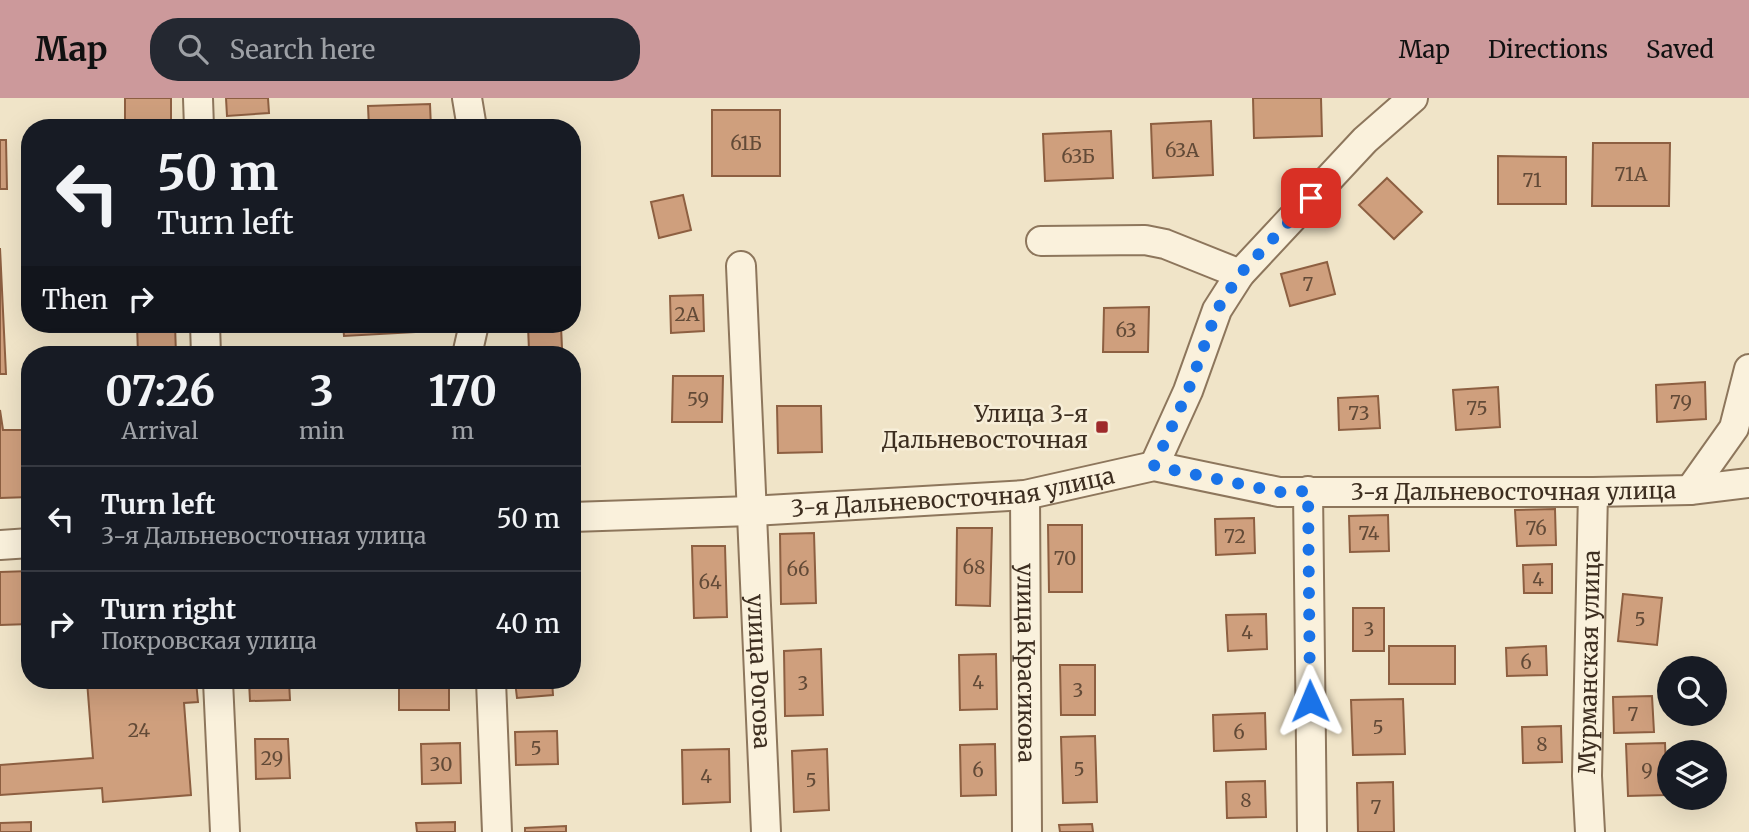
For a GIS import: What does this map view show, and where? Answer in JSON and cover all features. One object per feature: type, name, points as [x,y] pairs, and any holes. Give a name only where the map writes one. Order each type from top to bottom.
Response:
[{"type":"street","points":[[198,98],[199,119]]},
{"type":"street","points":[[467,98],[470,119]]},
{"type":"street","points":[[1154,466],[1188,391],[1217,310],[1240,274],[1365,140],[1413,98]]},
{"type":"street","points":[[1041,241],[1145,240],[1240,274]]},
{"type":"street","name":"улица Рогова","points":[[741,265],[766,832]]},
{"type":"street","points":[[1690,490],[1734,428],[1749,369]]},
{"type":"street","name":"3-я Дальневосточная улица","points":[[581,517],[751,511],[1025,495],[1154,466],[1279,492],[1593,492],[1690,490],[1749,483]]},
{"type":"street","points":[[1308,491],[1312,832]]},
{"type":"street","name":"Мурманская улица","points":[[1590,832],[1587,776],[1593,492]]},
{"type":"street","name":"улица Красикова","points":[[1025,495],[1027,832]]},
{"type":"street","points":[[0,545],[21,544]]},
{"type":"street","points":[[218,689],[225,832]]},
{"type":"street","points":[[491,689],[497,832]]},
{"type":"building","points":[[125,98],[171,98],[171,119],[125,119]]},
{"type":"building","points":[[226,98],[268,98],[269,113],[227,116]]},
{"type":"building","points":[[1253,98],[1321,98],[1322,136],[1254,138]]},
{"type":"building","points":[[430,104],[431,119],[369,119],[368,106]]},
{"type":"building","points":[[712,110],[780,110],[780,176],[712,176]]},
{"type":"building","points":[[1211,121],[1213,175],[1153,178],[1151,124]]},
{"type":"building","points":[[1111,131],[1113,178],[1045,181],[1043,134]]},
{"type":"building","points":[[0,140],[6,140],[7,189],[0,189]]},
{"type":"building","points":[[1593,143],[1670,143],[1669,206],[1592,206]]},
{"type":"building","points":[[1498,156],[1566,157],[1566,204],[1498,204]]},
{"type":"building","points":[[1387,178],[1422,212],[1394,239],[1359,205]]},
{"type":"building","points":[[683,195],[691,230],[659,238],[651,202]]},
{"type":"building","points":[[0,248],[6,374],[0,374]]},
{"type":"building","points":[[1327,262],[1335,294],[1290,306],[1281,274]]},
{"type":"building","points":[[703,295],[704,331],[671,333],[670,296]]},
{"type":"building","points":[[1149,307],[1148,352],[1103,352],[1104,308]]},
{"type":"building","points":[[137,333],[175,333],[176,346],[138,346]]},
{"type":"building","points":[[344,333],[397,333],[344,336]]},
{"type":"building","points":[[528,333],[561,333],[562,346],[529,346]]},
{"type":"building","points":[[673,376],[723,376],[722,422],[672,422]]},
{"type":"building","points":[[1705,382],[1706,419],[1657,422],[1656,385]]},
{"type":"building","points":[[1498,387],[1500,427],[1456,430],[1453,390]]},
{"type":"building","points":[[1378,396],[1380,428],[1339,430],[1338,398]]},
{"type":"building","points":[[777,406],[821,406],[822,452],[778,453]]},
{"type":"building","points":[[0,410],[3,430],[21,430],[21,497],[0,498]]},
{"type":"building","points":[[1555,509],[1556,545],[1517,546],[1515,510]]},
{"type":"building","points":[[1388,515],[1389,551],[1350,552],[1349,516]]},
{"type":"building","points":[[1254,518],[1255,553],[1216,555],[1215,519]]},
{"type":"building","points":[[1048,525],[1082,525],[1082,592],[1049,592]]},
{"type":"building","points":[[957,528],[992,528],[990,606],[956,605]]},
{"type":"building","points":[[814,533],[816,603],[781,604],[780,534]]},
{"type":"building","points":[[692,546],[725,546],[727,617],[694,618]]},
{"type":"building","points":[[1552,564],[1552,593],[1524,593],[1523,565]]},
{"type":"building","points":[[21,571],[21,624],[0,625],[0,572]]},
{"type":"building","points":[[1623,594],[1662,598],[1657,645],[1618,641]]},
{"type":"building","points":[[1353,608],[1384,608],[1384,651],[1353,651]]},
{"type":"building","points":[[1266,614],[1267,649],[1228,651],[1226,615]]},
{"type":"building","points":[[1389,646],[1455,646],[1455,684],[1389,684]]},
{"type":"building","points":[[1546,646],[1547,675],[1507,676],[1506,648]]},
{"type":"building","points":[[821,649],[823,715],[785,716],[784,651]]},
{"type":"building","points":[[996,654],[997,709],[960,710],[959,655]]},
{"type":"building","points":[[1060,665],[1095,665],[1095,715],[1061,715]]},
{"type":"building","points":[[88,689],[197,689],[198,702],[184,703],[191,795],[103,802],[102,788],[0,795],[0,765],[93,758]]},
{"type":"building","points":[[249,689],[289,689],[290,700],[250,701]]},
{"type":"building","points":[[399,689],[449,689],[449,710],[399,710]]},
{"type":"building","points":[[516,689],[553,689],[553,695],[517,698]]},
{"type":"building","points":[[1652,696],[1654,732],[1614,733],[1613,697]]},
{"type":"building","points":[[1403,699],[1405,754],[1353,755],[1351,700]]},
{"type":"building","points":[[1265,713],[1266,749],[1214,751],[1213,715]]},
{"type":"building","points":[[1561,726],[1562,762],[1523,763],[1522,727]]},
{"type":"building","points":[[557,731],[558,764],[516,765],[515,732]]},
{"type":"building","points":[[1095,736],[1097,802],[1063,803],[1061,737]]},
{"type":"building","points":[[255,739],[288,739],[290,778],[256,779]]},
{"type":"building","points":[[460,743],[461,783],[422,784],[421,744]]},
{"type":"building","points":[[1657,743],[1657,795],[1628,796],[1626,744]]},
{"type":"building","points":[[995,744],[996,795],[961,796],[960,745]]},
{"type":"building","points":[[729,749],[730,802],[683,804],[682,750]]},
{"type":"building","points":[[827,749],[829,810],[794,812],[792,751]]},
{"type":"building","points":[[1265,781],[1266,817],[1227,818],[1226,782]]},
{"type":"building","points":[[1393,782],[1394,832],[1358,832],[1357,783]]},
{"type":"building","points":[[31,822],[31,832],[0,832],[0,823]]},
{"type":"building","points":[[455,822],[455,832],[417,832],[416,823]]},
{"type":"building","points":[[1092,824],[1093,832],[1060,832],[1059,825]]},
{"type":"building","points":[[566,826],[566,832],[525,832],[525,828]]},
{"type":"place","name":"Улица 3-я Дальневосточная","points":[[1102,427]]},
{"type":"route","points":[[1310,701],[1308,491],[1279,492],[1154,466],[1188,391],[1217,310],[1240,274],[1311,198]]}]
